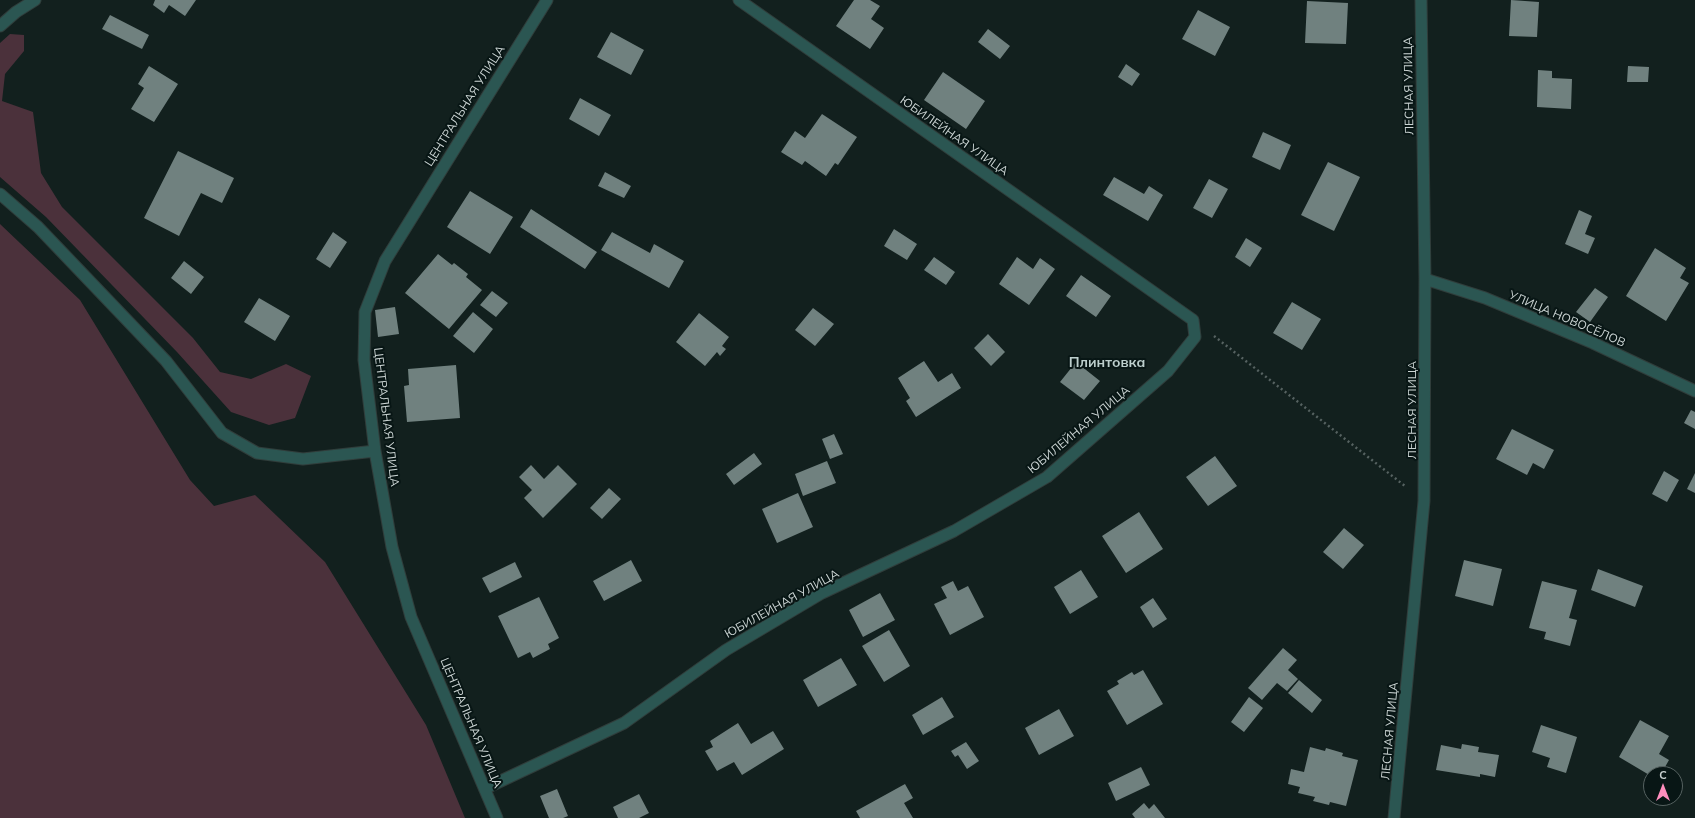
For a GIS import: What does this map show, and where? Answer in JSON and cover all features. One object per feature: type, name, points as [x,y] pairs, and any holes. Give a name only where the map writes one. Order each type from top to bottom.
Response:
[{"type":"street","points":[[0,26],[16,12],[35,0]]},
{"type":"street","name":"ЦЕНТРАЛЬНАЯ УЛИЦА","points":[[497,818],[486,788],[411,617],[392,547],[375,451],[364,360],[365,312],[385,261],[547,0]]},
{"type":"street","name":"ЮБИЛЕЙНАЯ УЛИЦА","points":[[486,788],[624,723],[726,650],[822,593],[954,531],[1047,476],[1168,371],[1195,337],[1193,320],[739,0]]},
{"type":"street","name":"ЛЕСНАЯ УЛИЦА","points":[[1394,818],[1424,501],[1425,279],[1421,0]]},
{"type":"street","points":[[0,194],[38,227],[166,361],[222,433],[257,453],[303,459],[375,451]]},
{"type":"street","name":"УЛИЦА НОВОСЁЛОВ","points":[[1425,279],[1485,298],[1593,344],[1695,390]]},
{"type":"path","points":[[1193,320],[1424,501]]},
{"type":"shaded area","points":[[10,34],[24,35],[24,51],[5,74],[2,101],[33,112],[41,173],[62,207],[193,338],[220,372],[251,379],[286,364],[311,376],[295,418],[269,425],[231,412],[177,352],[46,217],[0,177],[0,43]]},
{"type":"shaded area","points":[[0,224],[80,300],[190,480],[214,506],[255,495],[325,562],[426,725],[465,818],[0,818]]},
{"type":"building","points":[[155,0],[196,0],[185,16],[169,5],[164,13],[153,5]]},
{"type":"building","points":[[854,0],[870,0],[880,6],[871,19],[884,28],[870,49],[836,26]]},
{"type":"building","points":[[1511,0],[1539,2],[1537,37],[1509,36]]},
{"type":"building","points":[[1307,1],[1348,3],[1346,44],[1305,43]]},
{"type":"building","points":[[1198,10],[1230,27],[1215,56],[1182,39]]},
{"type":"building","points":[[110,15],[149,35],[142,49],[102,29]]},
{"type":"building","points":[[988,29],[1010,46],[1000,59],[978,42]]},
{"type":"building","points":[[611,32],[644,50],[631,75],[597,57]]},
{"type":"building","points":[[1126,64],[1140,74],[1132,86],[1118,77]]},
{"type":"building","points":[[149,66],[178,84],[154,122],[131,109],[144,88],[138,84]]},
{"type":"building","points":[[1628,66],[1649,67],[1648,82],[1627,82]]},
{"type":"building","points":[[1538,70],[1552,71],[1552,78],[1572,79],[1571,109],[1537,107]]},
{"type":"building","points":[[943,72],[985,101],[966,129],[924,100]]},
{"type":"building","points":[[580,98],[611,115],[599,136],[569,119]]},
{"type":"building","points":[[822,114],[857,137],[838,165],[835,163],[826,176],[805,161],[802,165],[781,152],[795,131],[805,138]]},
{"type":"building","points":[[1263,132],[1291,145],[1280,170],[1252,157]]},
{"type":"building","points":[[178,151],[234,178],[222,203],[201,193],[179,236],[144,218]]},
{"type":"building","points":[[1328,162],[1360,177],[1334,231],[1301,215]]},
{"type":"building","points":[[605,172],[631,186],[624,198],[598,186]]},
{"type":"building","points":[[1114,177],[1144,194],[1149,186],[1163,195],[1148,221],[1103,195]]},
{"type":"building","points":[[1209,179],[1228,189],[1212,218],[1193,208]]},
{"type":"building","points":[[470,191],[513,217],[490,254],[447,227]]},
{"type":"building","points":[[531,209],[597,252],[585,269],[520,227]]},
{"type":"building","points":[[1579,210],[1592,216],[1585,234],[1595,238],[1588,254],[1565,244]]},
{"type":"building","points":[[894,229],[917,244],[907,260],[884,246]]},
{"type":"building","points":[[333,232],[347,242],[330,268],[316,259]]},
{"type":"building","points":[[612,232],[650,253],[654,244],[684,261],[669,288],[601,250]]},
{"type":"building","points":[[1246,238],[1262,248],[1250,267],[1235,257]]},
{"type":"building","points":[[1655,248],[1686,268],[1680,278],[1689,283],[1666,321],[1626,296]]},
{"type":"building","points":[[438,254],[452,265],[454,263],[468,274],[466,277],[482,290],[449,329],[405,293]]},
{"type":"building","points":[[934,257],[955,272],[946,285],[924,270]]},
{"type":"building","points":[[1017,257],[1033,269],[1040,258],[1055,269],[1029,305],[999,284]]},
{"type":"building","points":[[184,261],[204,277],[191,294],[171,278]]},
{"type":"building","points":[[1081,275],[1111,296],[1096,317],[1066,296]]},
{"type":"building","points":[[1595,288],[1608,297],[1590,322],[1576,312]]},
{"type":"building","points":[[492,291],[508,303],[496,317],[480,305]]},
{"type":"building","points":[[259,298],[290,316],[275,341],[244,322]]},
{"type":"building","points":[[1292,302],[1321,319],[1302,350],[1273,333]]},
{"type":"building","points":[[395,307],[399,334],[378,337],[375,310]]},
{"type":"building","points":[[813,308],[834,324],[815,346],[795,330]]},
{"type":"building","points":[[473,312],[493,329],[474,353],[453,336]]},
{"type":"building","points":[[699,313],[729,337],[722,346],[726,349],[720,356],[717,352],[705,366],[676,342]]},
{"type":"building","points":[[988,334],[1005,352],[991,366],[974,348]]},
{"type":"building","points":[[924,361],[938,382],[952,373],[961,388],[916,417],[906,401],[910,398],[898,378]]},
{"type":"building","points":[[1076,362],[1100,381],[1084,400],[1060,382]]},
{"type":"building","points":[[456,365],[460,418],[407,422],[404,386],[409,385],[408,369]]},
{"type":"building","points":[[1691,410],[1695,412],[1695,429],[1684,423]]},
{"type":"building","points":[[1512,429],[1554,450],[1544,469],[1533,463],[1527,475],[1496,459]]},
{"type":"building","points":[[834,434],[843,454],[830,459],[822,439]]},
{"type":"building","points":[[754,453],[762,464],[734,485],[726,474]]},
{"type":"building","points":[[1215,456],[1237,486],[1208,506],[1186,477]]},
{"type":"building","points":[[827,461],[836,483],[803,496],[795,474]]},
{"type":"building","points":[[531,465],[544,479],[558,465],[577,484],[543,518],[524,498],[532,490],[519,477]]},
{"type":"building","points":[[1664,471],[1679,480],[1667,502],[1652,494]]},
{"type":"building","points":[[1695,473],[1695,493],[1687,489]]},
{"type":"building","points":[[609,488],[621,499],[602,519],[590,508]]},
{"type":"building","points":[[798,493],[813,527],[777,543],[762,509]]},
{"type":"building","points":[[1139,512],[1163,549],[1126,573],[1102,536]]},
{"type":"building","points":[[1344,528],[1364,545],[1343,569],[1323,552]]},
{"type":"building","points":[[631,560],[642,581],[604,601],[593,581]]},
{"type":"building","points":[[1464,560],[1502,569],[1493,606],[1455,596]]},
{"type":"building","points":[[515,562],[522,577],[490,593],[482,578]]},
{"type":"building","points":[[1598,569],[1643,586],[1635,607],[1591,590]]},
{"type":"building","points":[[1081,570],[1098,597],[1070,614],[1054,587]]},
{"type":"building","points":[[953,581],[958,591],[968,586],[984,617],[950,635],[934,604],[947,598],[941,587]]},
{"type":"building","points":[[1542,581],[1577,590],[1569,618],[1577,620],[1570,646],[1544,639],[1546,632],[1529,628]]},
{"type":"building","points":[[880,593],[895,620],[863,637],[849,610]]},
{"type":"building","points":[[539,597],[559,638],[548,644],[550,649],[533,658],[530,652],[518,658],[498,616]]},
{"type":"building","points":[[1153,598],[1167,619],[1153,628],[1140,607]]},
{"type":"building","points":[[889,630],[910,666],[884,682],[862,646]]},
{"type":"building","points":[[1283,648],[1297,660],[1288,670],[1298,679],[1287,691],[1277,683],[1262,700],[1248,688]]},
{"type":"building","points":[[841,658],[857,685],[818,707],[803,680]]},
{"type":"building","points":[[1143,670],[1163,704],[1127,725],[1107,691],[1119,684],[1117,681],[1132,672],[1134,675]]},
{"type":"building","points":[[1299,680],[1322,700],[1312,713],[1288,693]]},
{"type":"building","points":[[942,697],[954,717],[923,735],[912,715]]},
{"type":"building","points":[[1249,697],[1263,708],[1244,732],[1231,722]]},
{"type":"building","points":[[1059,709],[1074,736],[1039,755],[1025,728]]},
{"type":"building","points":[[1640,720],[1669,736],[1659,754],[1669,760],[1666,766],[1643,766],[1643,771],[1619,757]]},
{"type":"building","points":[[738,723],[751,744],[773,731],[784,749],[742,775],[734,762],[717,771],[705,751],[713,747],[710,741]]},
{"type":"building","points":[[1541,725],[1577,737],[1566,773],[1547,767],[1550,758],[1532,752]]},
{"type":"building","points":[[966,742],[979,761],[967,769],[958,755],[955,757],[951,751]]},
{"type":"building","points":[[1462,744],[1479,747],[1478,752],[1499,755],[1495,777],[1480,774],[1480,777],[1436,770],[1441,745],[1461,749]]},
{"type":"building","points":[[1310,747],[1325,751],[1326,748],[1343,753],[1342,756],[1358,760],[1346,806],[1330,802],[1329,805],[1313,801],[1315,797],[1298,793],[1300,787],[1288,784],[1291,769],[1304,772]]},
{"type":"building","points":[[1141,767],[1150,785],[1116,801],[1108,783]]},
{"type":"building","points":[[905,784],[913,798],[904,803],[913,818],[860,818],[856,811]]},
{"type":"building","points":[[557,789],[568,816],[563,818],[549,818],[540,796]]},
{"type":"building","points":[[639,794],[649,813],[639,818],[618,818],[613,807]]},
{"type":"building","points":[[1144,803],[1149,809],[1154,804],[1165,818],[1135,818],[1132,814]]},
{"type":"district","name":"Плинтовка","points":[[1107,363]]}]
